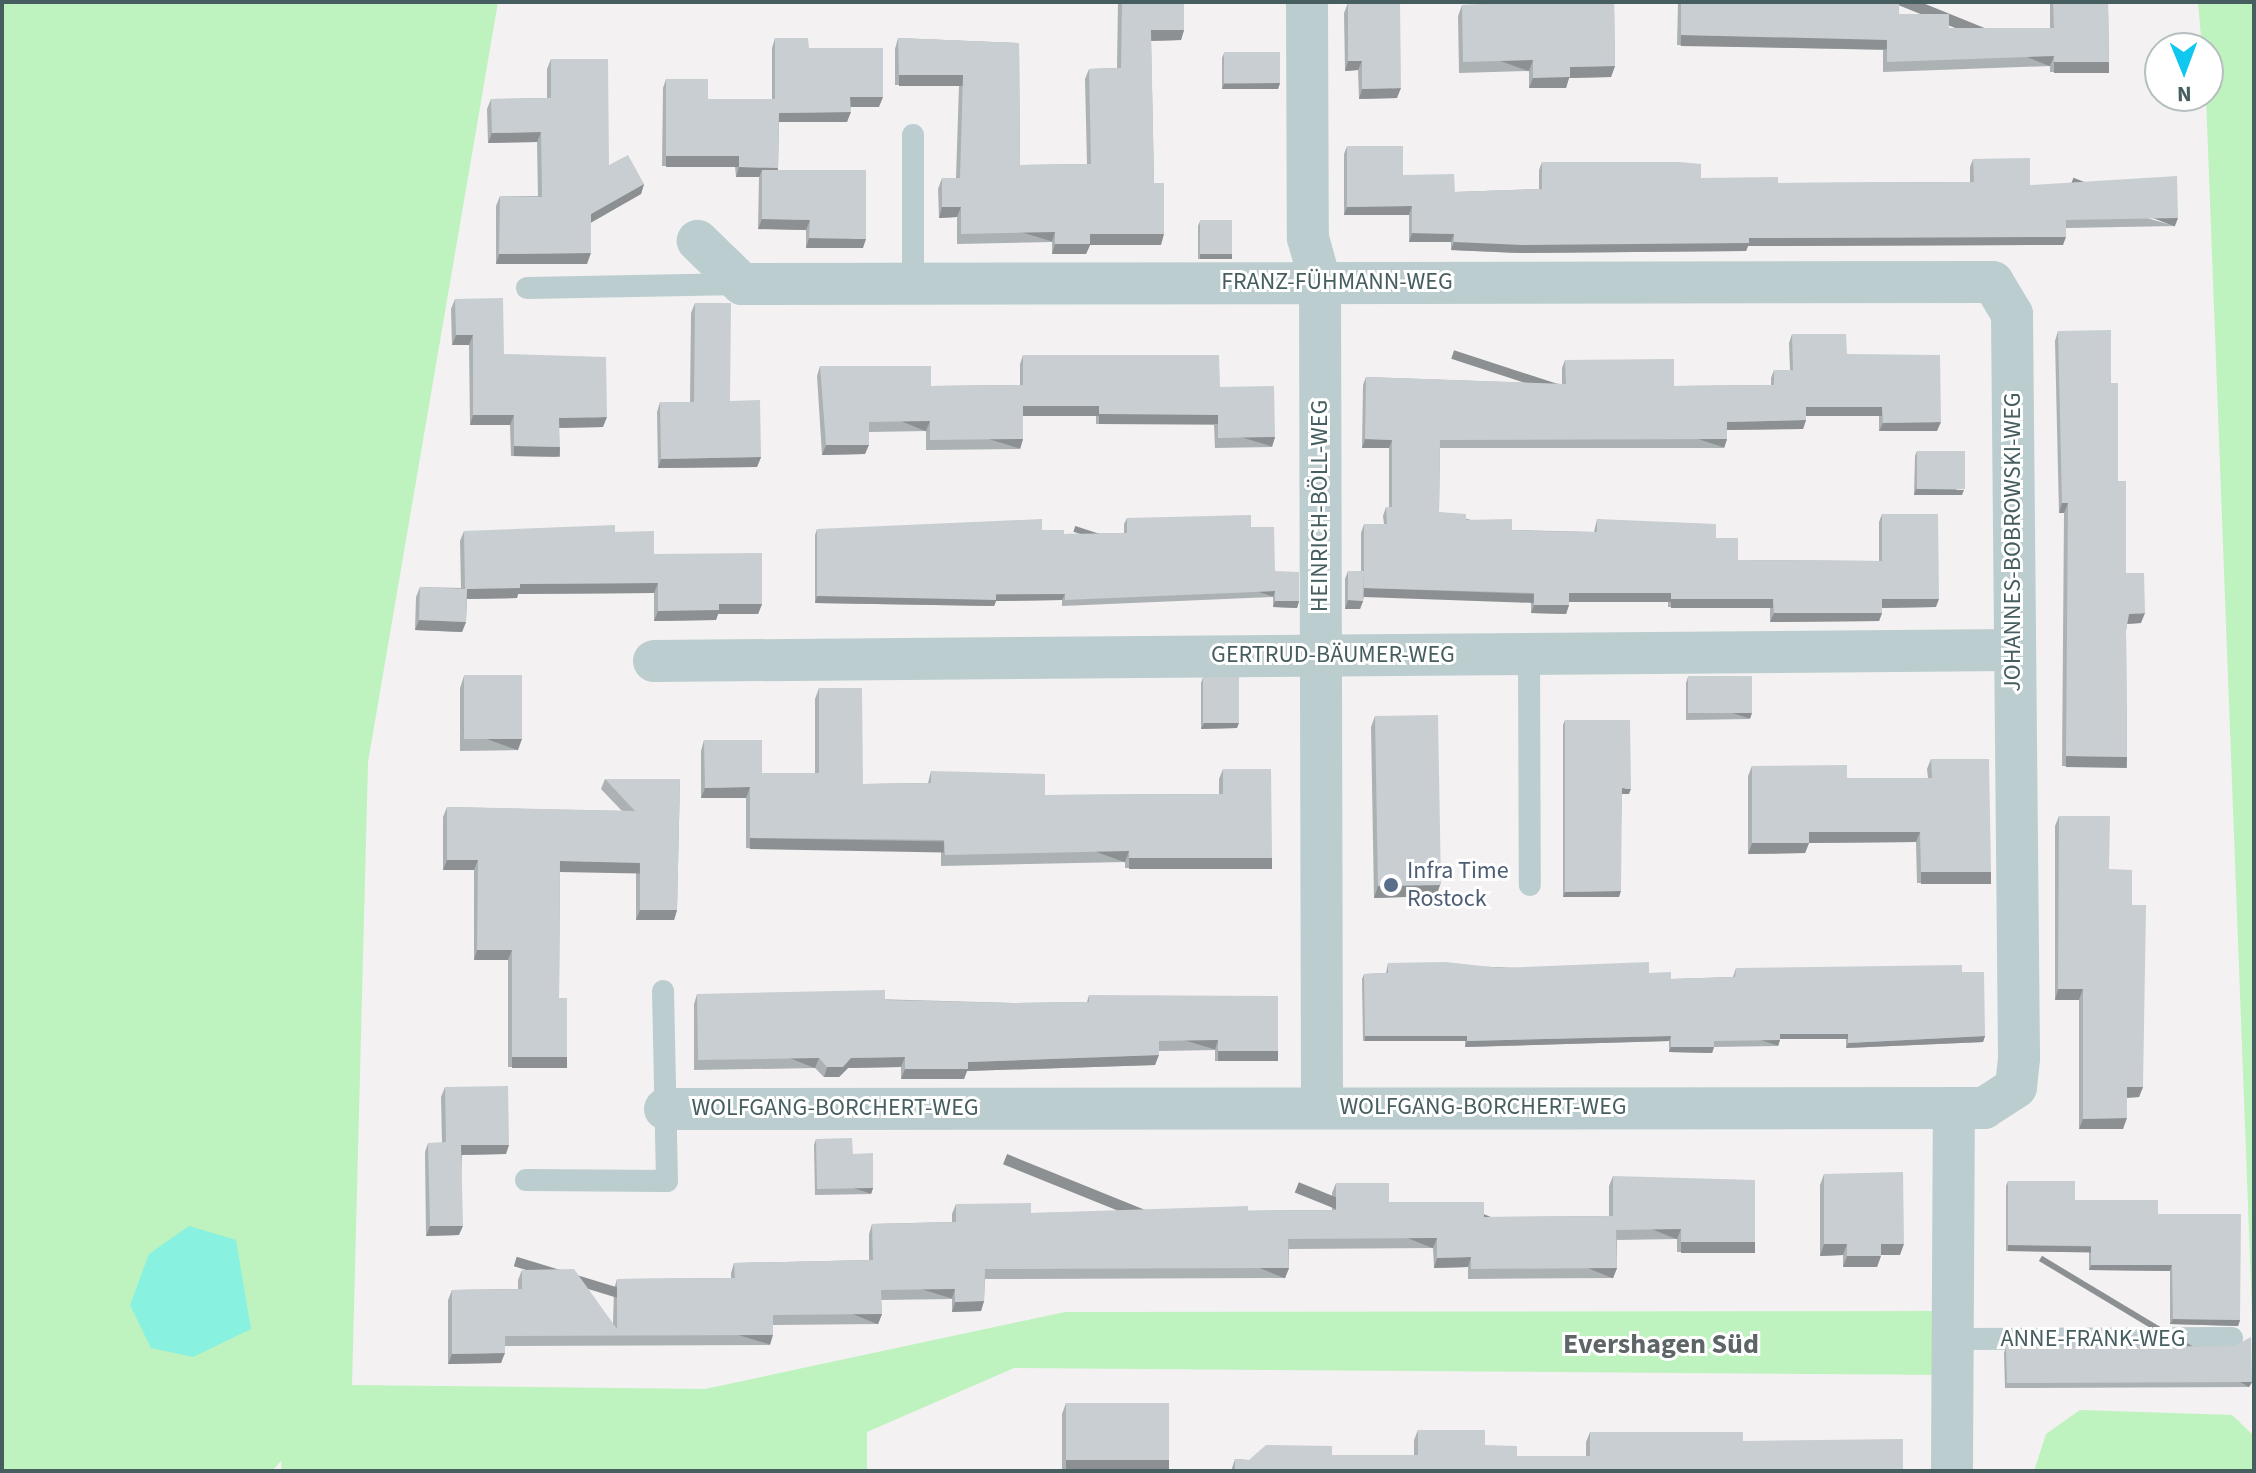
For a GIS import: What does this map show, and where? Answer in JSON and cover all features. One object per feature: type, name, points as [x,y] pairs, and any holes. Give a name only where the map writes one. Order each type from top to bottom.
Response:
[{"type":"street","name":"HEINRICH-BÖLL-WEG","points":[[1307,2],[1308,238],[1320,281],[1322,1107]]},
{"type":"street","points":[[698,241],[742,284]]},
{"type":"street","name":"FRANZ-FÜHMANN-WEG","points":[[742,284],[913,287],[1320,281],[1993,282]]},
{"type":"street","name":"JOHANNES-BOBROWSKI-WEG","points":[[1993,282],[2012,314],[2015,808]]},
{"type":"street","name":"GERTRUD-BÄUMER-WEG","points":[[654,661],[2012,650]]},
{"type":"street","name":"WOLFGANG-BORCHERT-WEG","points":[[665,1109],[1984,1108],[2016,1087],[2015,808]]},
{"type":"street","points":[[1952,1471],[1954,1108]]},
{"type":"lane","points":[[913,135],[913,287]]},
{"type":"lane","points":[[527,288],[742,284]]},
{"type":"lane","points":[[1529,654],[1530,885]]},
{"type":"lane","points":[[526,1180],[667,1181],[663,991]]},
{"type":"lane","name":"ANNE-FRANK-WEG","points":[[1953,1339],[2232,1338]]},
{"type":"shaded area","points":[[2,2],[498,2],[368,762],[352,1385],[705,1389],[1065,1312],[1953,1311],[1953,1375],[1014,1368],[867,1432],[867,1471],[282,1471],[281,1461],[272,1471],[2,1471]]},
{"type":"shaded area","points":[[2198,2],[2254,2],[2254,1363],[2207,112],[2224,112],[2224,32],[2201,32]]},
{"type":"shaded area","points":[[189,1226],[236,1240],[251,1329],[193,1357],[151,1348],[130,1305],[149,1254]]},
{"type":"shaded area","points":[[2080,1410],[2232,1415],[2254,1436],[2254,1469],[2034,1471],[2046,1434]]},
{"type":"building","points":[[1122,2],[1184,2],[1184,30],[1151,30],[1154,183],[1164,183],[1164,234],[1090,234],[1090,244],[1055,244],[1055,232],[961,234],[961,207],[942,207],[942,178],[960,178],[963,75],[899,75],[898,38],[1019,43],[1020,165],[1091,164],[1089,69],[1121,68]]},
{"type":"building","points":[[1614,2],[1615,66],[1570,67],[1570,77],[1533,78],[1533,60],[1463,62],[1462,5]]},
{"type":"building","points":[[1681,2],[1899,2],[1899,14],[1949,14],[1949,28],[2054,28],[2053,2],[2108,2],[2109,62],[2054,62],[2054,56],[1887,62],[1887,40],[1681,35]]},
{"type":"building","points":[[1348,3],[1400,3],[1401,88],[1362,89],[1362,61],[1348,61]]},
{"type":"building","points":[[775,38],[808,38],[809,48],[883,48],[883,97],[850,97],[851,112],[779,113],[778,168],[739,167],[739,156],[666,156],[666,79],[708,79],[708,99],[775,99]]},
{"type":"building","points":[[1224,52],[1280,52],[1280,83],[1224,83]]},
{"type":"building","points":[[551,59],[608,59],[609,165],[628,155],[644,184],[591,214],[591,253],[499,254],[500,196],[542,197],[541,132],[492,133],[491,99],[551,98]]},
{"type":"building","points":[[1347,146],[1403,146],[1403,175],[1454,174],[1455,192],[1542,189],[1542,162],[1679,162],[1701,164],[1701,178],[1778,177],[1778,183],[1974,182],[1973,159],[2030,158],[2030,185],[2177,176],[2178,218],[2066,220],[2066,237],[1749,238],[1749,243],[1522,245],[1454,242],[1454,234],[1412,233],[1412,206],[1347,207]]},
{"type":"building","points":[[762,170],[866,170],[866,239],[809,238],[810,220],[762,219]]},
{"type":"building","points":[[1200,220],[1232,220],[1232,254],[1200,254]]},
{"type":"building","points":[[503,298],[504,354],[606,357],[607,417],[559,418],[560,447],[514,446],[514,415],[473,415],[473,335],[456,335],[455,299]]},
{"type":"building","points":[[695,303],[731,303],[730,401],[760,400],[761,457],[661,459],[660,402],[694,402]]},
{"type":"building","points":[[2111,330],[2111,383],[2118,383],[2118,481],[2126,481],[2126,573],[2144,573],[2145,613],[2129,614],[2126,631],[2127,757],[2066,756],[2068,503],[2062,503],[2058,331]]},
{"type":"building","points":[[1792,334],[1846,334],[1847,354],[1940,355],[1941,422],[1883,423],[1882,407],[1806,407],[1806,420],[1727,422],[1727,439],[1440,440],[1439,512],[1466,514],[1466,520],[1512,519],[1512,530],[1534,531],[1597,532],[1597,519],[1716,524],[1716,538],[1738,538],[1738,560],[1882,561],[1882,514],[1938,514],[1939,599],[1882,599],[1882,613],[1774,613],[1773,599],[1671,599],[1671,593],[1569,593],[1569,605],[1534,605],[1534,593],[1364,588],[1364,573],[1363,601],[1348,600],[1348,571],[1364,571],[1364,524],[1387,524],[1386,507],[1392,507],[1392,440],[1365,439],[1366,377],[1566,384],[1565,360],[1674,359],[1674,386],[1774,385],[1774,370],[1793,370]]},
{"type":"building","points":[[1023,355],[1219,355],[1220,387],[1274,386],[1275,437],[1218,438],[1218,415],[1099,414],[1099,406],[1023,406],[1023,439],[930,440],[930,421],[869,422],[869,445],[826,445],[820,366],[931,366],[931,386],[1023,385]]},
{"type":"building","points":[[1917,451],[1965,451],[1965,489],[1917,489]]},
{"type":"building","points":[[1251,515],[1251,527],[1274,527],[1275,571],[1299,572],[1299,601],[1275,601],[1275,591],[1065,600],[1065,594],[996,594],[996,600],[817,596],[817,529],[1042,519],[1042,530],[1064,530],[1064,534],[1127,533],[1127,518]]},
{"type":"building","points":[[615,525],[615,532],[654,531],[654,554],[762,553],[762,604],[719,604],[719,610],[658,611],[658,583],[520,584],[520,588],[467,589],[466,622],[419,620],[420,587],[465,589],[464,531]]},
{"type":"building","points":[[464,675],[522,675],[522,739],[464,739]]},
{"type":"building","points":[[1688,676],[1752,676],[1752,713],[1688,713]]},
{"type":"building","points":[[1203,677],[1239,677],[1239,723],[1203,723]]},
{"type":"building","points":[[819,688],[862,688],[863,784],[931,783],[931,771],[1045,774],[1045,795],[1223,794],[1223,769],[1271,769],[1272,858],[1129,858],[1129,851],[945,855],[944,840],[750,838],[750,787],[705,788],[704,740],[762,740],[762,773],[819,773]]},
{"type":"building","points":[[1438,715],[1441,885],[1378,886],[1375,716]]},
{"type":"building","points":[[1565,720],[1630,720],[1631,789],[1622,788],[1621,891],[1565,892]]},
{"type":"building","points":[[1931,759],[1989,759],[1991,872],[1921,872],[1920,832],[1809,832],[1809,843],[1752,843],[1752,766],[1847,765],[1847,778],[1932,778]]},
{"type":"building","points":[[605,779],[680,779],[677,910],[640,910],[640,863],[560,861],[559,998],[567,998],[567,1057],[512,1057],[512,950],[477,950],[478,860],[447,860],[447,807],[635,811]]},
{"type":"building","points":[[2059,816],[2110,816],[2109,869],[2132,870],[2132,905],[2146,905],[2143,1087],[2127,1087],[2127,1118],[2083,1119],[2083,989],[2058,989]]},
{"type":"building","points":[[1445,962],[1501,968],[1649,962],[1649,973],[1671,972],[1671,979],[1735,977],[1736,968],[1962,965],[1962,972],[1984,972],[1985,1036],[1848,1043],[1848,1034],[1780,1034],[1780,1040],[1714,1041],[1714,1047],[1671,1047],[1671,1036],[1467,1041],[1467,1036],[1365,1036],[1364,974],[1388,973],[1388,963]]},
{"type":"building","points":[[885,990],[885,1000],[1013,1003],[1089,1002],[1089,995],[1278,996],[1278,1051],[1218,1051],[1218,1040],[1159,1041],[1159,1055],[968,1062],[968,1069],[905,1069],[905,1057],[851,1058],[843,1067],[827,1067],[819,1058],[698,1060],[697,994]]},
{"type":"building","points":[[508,1086],[509,1145],[461,1145],[463,1226],[430,1226],[428,1143],[446,1142],[445,1087]]},
{"type":"building","points":[[852,1138],[853,1154],[873,1153],[873,1188],[817,1189],[816,1139]]},
{"type":"building","points":[[1903,1172],[1904,1244],[1881,1244],[1881,1256],[1847,1256],[1847,1244],[1824,1244],[1824,1174]]},
{"type":"building","points":[[1613,1176],[1755,1180],[1755,1242],[1681,1242],[1681,1229],[1616,1230],[1617,1268],[1471,1269],[1471,1257],[1437,1258],[1437,1238],[1288,1239],[1289,1268],[985,1269],[984,1301],[955,1302],[955,1289],[881,1290],[882,1314],[773,1315],[773,1335],[505,1336],[505,1353],[452,1354],[452,1290],[522,1289],[522,1270],[574,1269],[617,1329],[617,1279],[735,1278],[734,1263],[873,1260],[872,1224],[956,1222],[956,1204],[1031,1203],[1031,1213],[1248,1206],[1248,1211],[1336,1210],[1336,1183],[1389,1183],[1389,1202],[1484,1202],[1484,1217],[1613,1216]]},
{"type":"building","points":[[2008,1181],[2075,1181],[2075,1200],[2158,1200],[2158,1214],[2241,1214],[2240,1320],[2173,1319],[2172,1265],[2091,1265],[2091,1246],[2008,1245]]},
{"type":"building","points":[[2251,1337],[2252,1382],[2007,1383],[2006,1347],[2234,1346]]},
{"type":"building","points":[[1066,1403],[1169,1403],[1169,1460],[1066,1460]]},
{"type":"building","points":[[1418,1430],[1485,1430],[1485,1445],[1517,1446],[1517,1456],[1590,1456],[1590,1432],[1743,1432],[1743,1441],[1903,1439],[1903,1471],[1235,1471],[1235,1459],[1249,1460],[1266,1445],[1332,1446],[1332,1455],[1418,1455]]},
{"type":"place","name":"Infra Time Rostock","points":[[1391,885]]},
{"type":"district","name":"Evershagen Süd","points":[[1661,1344]]}]
